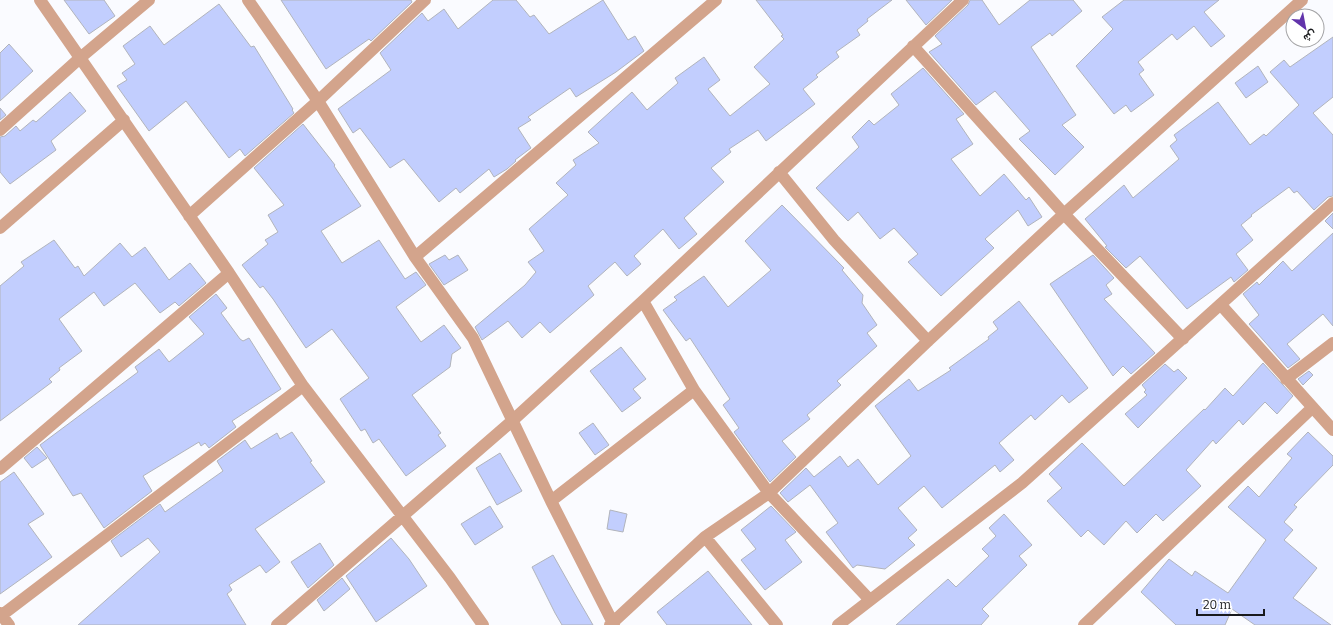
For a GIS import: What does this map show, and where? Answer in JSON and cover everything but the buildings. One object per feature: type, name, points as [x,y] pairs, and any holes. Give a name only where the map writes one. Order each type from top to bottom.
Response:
[{"type":"street","points":[[40,0],[229,273],[303,386],[450,578],[483,625]]},
{"type":"street","points":[[0,130],[80,58],[149,0]]},
{"type":"street","points":[[248,0],[318,101],[415,257],[473,338],[495,381],[512,421],[551,501],[613,624],[705,537],[769,493],[1064,214],[1302,0]]},
{"type":"street","points":[[189,216],[318,101],[425,0]]},
{"type":"street","points":[[415,257],[716,0]]},
{"type":"street","points":[[277,625],[512,421],[643,301],[912,46],[963,0]]},
{"type":"street","points":[[912,46],[1064,214],[1182,339]]},
{"type":"street","points":[[0,228],[124,120]]},
{"type":"street","points":[[779,172],[834,240],[928,341]]},
{"type":"street","points":[[838,625],[869,599],[1005,496],[1221,306],[1333,203]]},
{"type":"street","points":[[0,469],[229,273]]},
{"type":"street","points":[[643,301],[694,390],[769,493],[869,599]]},
{"type":"street","points":[[1221,306],[1333,430]]},
{"type":"street","points":[[1286,379],[1333,343]]},
{"type":"street","points":[[9,625],[1,614],[303,386]]},
{"type":"street","points":[[551,501],[694,390]]},
{"type":"street","points":[[1084,625],[1312,408]]},
{"type":"street","points":[[705,537],[777,625]]}]
